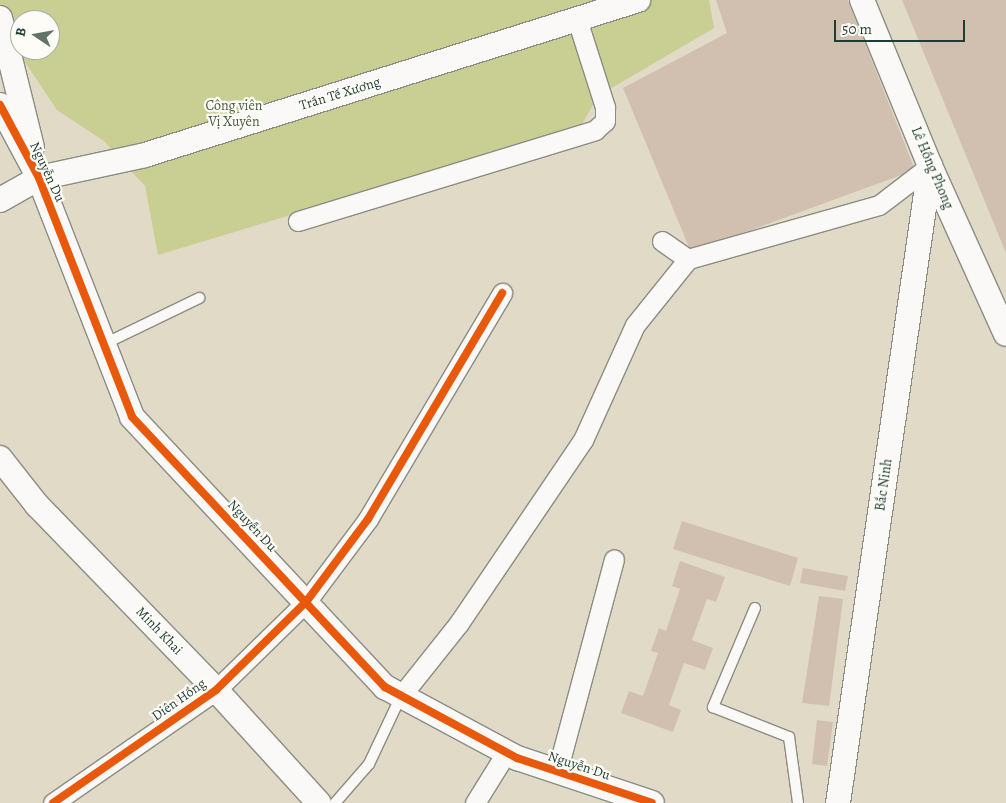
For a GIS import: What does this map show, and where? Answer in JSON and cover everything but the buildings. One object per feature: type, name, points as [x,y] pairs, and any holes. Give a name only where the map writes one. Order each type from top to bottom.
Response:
[{"type":"street","name":"Trần Tế Xương","points":[[0,200],[39,178],[145,155],[638,0]]},
{"type":"street","name":"Lê Hồng Phong","points":[[862,0],[930,166],[1006,334]]},
{"type":"street","name":"Nguyễn Du","points":[[0,18],[39,178]]},
{"type":"street","points":[[298,221],[595,130],[605,122],[605,108],[577,19]]},
{"type":"street","name":"Nguyễn Du","points":[[0,105],[39,178],[132,417],[386,687],[506,753],[652,803]]},
{"type":"street","points":[[401,696],[459,623],[583,440],[634,325],[688,260],[879,205],[930,166]]},
{"type":"street","name":"Bắc Ninh","points":[[838,803],[930,166]]},
{"type":"street","points":[[662,242],[688,260]]},
{"type":"street","name":"Diên Hồng","points":[[53,803],[216,690],[306,602],[368,519],[502,293]]},
{"type":"street","name":"Minh Khai","points":[[0,458],[37,505],[216,690],[318,803]]},
{"type":"street","points":[[557,772],[614,559]]},
{"type":"street","points":[[475,803],[506,753]]},
{"type":"lane","points":[[104,344],[199,298]]},
{"type":"lane","points":[[755,608],[713,707],[789,737],[798,803]]},
{"type":"lane","points":[[335,803],[368,764],[401,696]]},
{"type":"green space","name":"Công viên Vị Xuyên","points":[[0,0],[709,0],[714,28],[598,96],[580,128],[158,255],[145,186],[104,141],[57,110],[24,60],[60,60],[60,10],[10,10],[10,40],[0,18]]},
{"type":"cycle path","points":[[0,105],[39,178],[132,417],[385,687],[517,758],[652,803]]},
{"type":"cycle path","points":[[53,803],[216,690],[306,602],[368,519],[502,293]]}]
